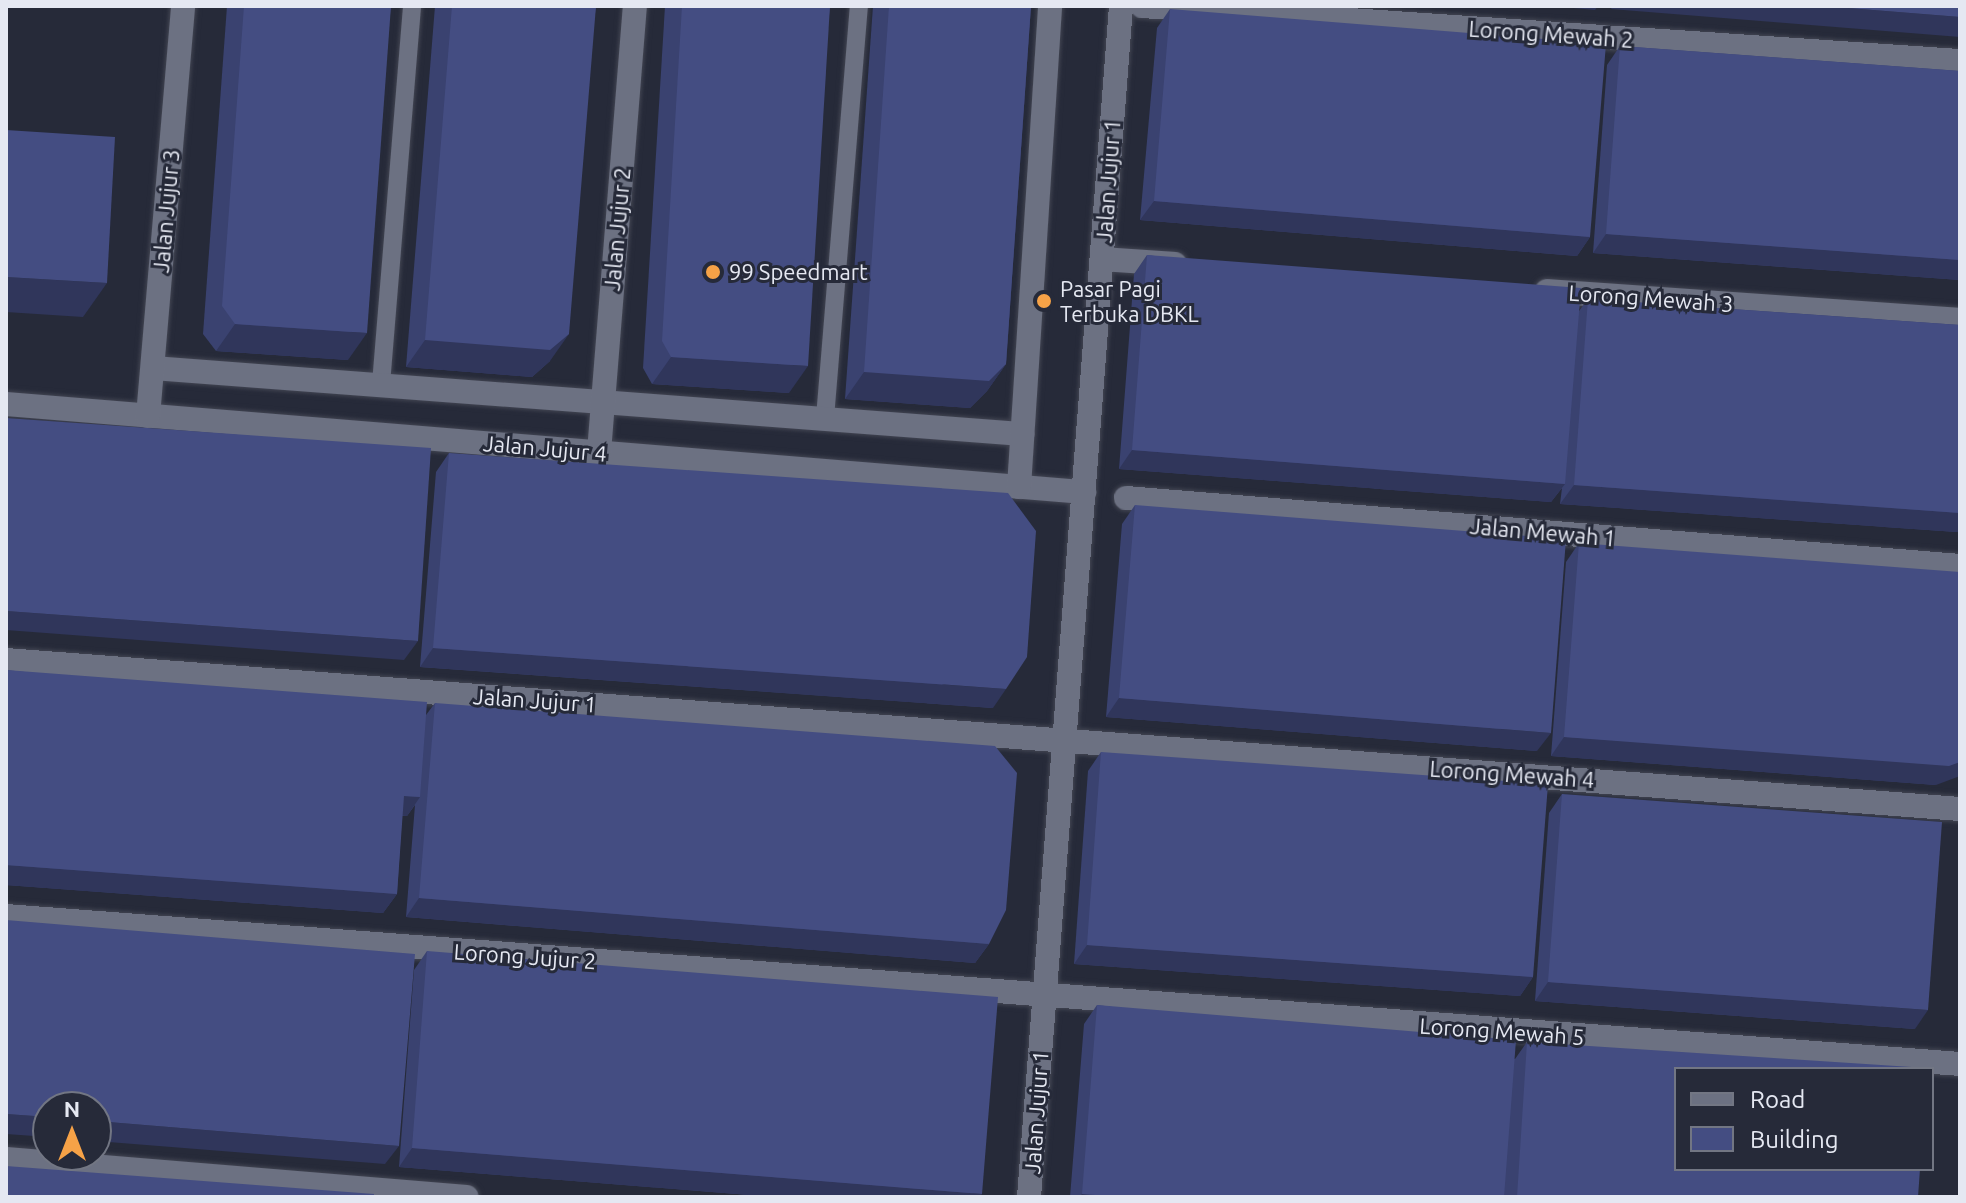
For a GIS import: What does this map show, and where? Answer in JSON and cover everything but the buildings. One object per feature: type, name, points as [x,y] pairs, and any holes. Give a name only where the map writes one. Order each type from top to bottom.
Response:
[{"type":"street","name":"Jalan Jujur 3","points":[[148,416],[183,6]]},
{"type":"street","name":"Jalan Jujur 2","points":[[599,452],[635,6]]},
{"type":"street","points":[[1019,487],[1050,6]]},
{"type":"street","name":"Jalan Jujur 1","points":[[1029,1197],[1121,6]]},
{"type":"street","name":"Lorong Mewah 2","points":[[1142,6],[1960,61]]},
{"type":"street","points":[[1102,259],[1197,266]]},
{"type":"street","name":"Lorong Mewah 3","points":[[1515,288],[1960,320]]},
{"type":"street","points":[[153,368],[1022,434]]},
{"type":"street","name":"Jalan Jujur 4","points":[[6,404],[1084,492]]},
{"type":"street","name":"Jalan Mewah 1","points":[[1126,498],[1960,566]]},
{"type":"street","name":"Jalan Jujur 1","points":[[6,660],[1064,740]]},
{"type":"street","name":"Lorong Mewah 4","points":[[1064,740],[1960,809]]},
{"type":"street","name":"Lorong Jujur 2","points":[[6,916],[1045,997]]},
{"type":"street","name":"Lorong Mewah 5","points":[[1045,997],[1960,1064]]},
{"type":"street","points":[[6,1159],[466,1197]]},
{"type":"lane","points":[[381,384],[412,6]]},
{"type":"lane","points":[[825,418],[859,6]]},
{"type":"place","name":"99 Speedmart","points":[[713,272]]},
{"type":"place","name":"Pasar Pagi Terbuka DBKL","points":[[1044,301]]}]
